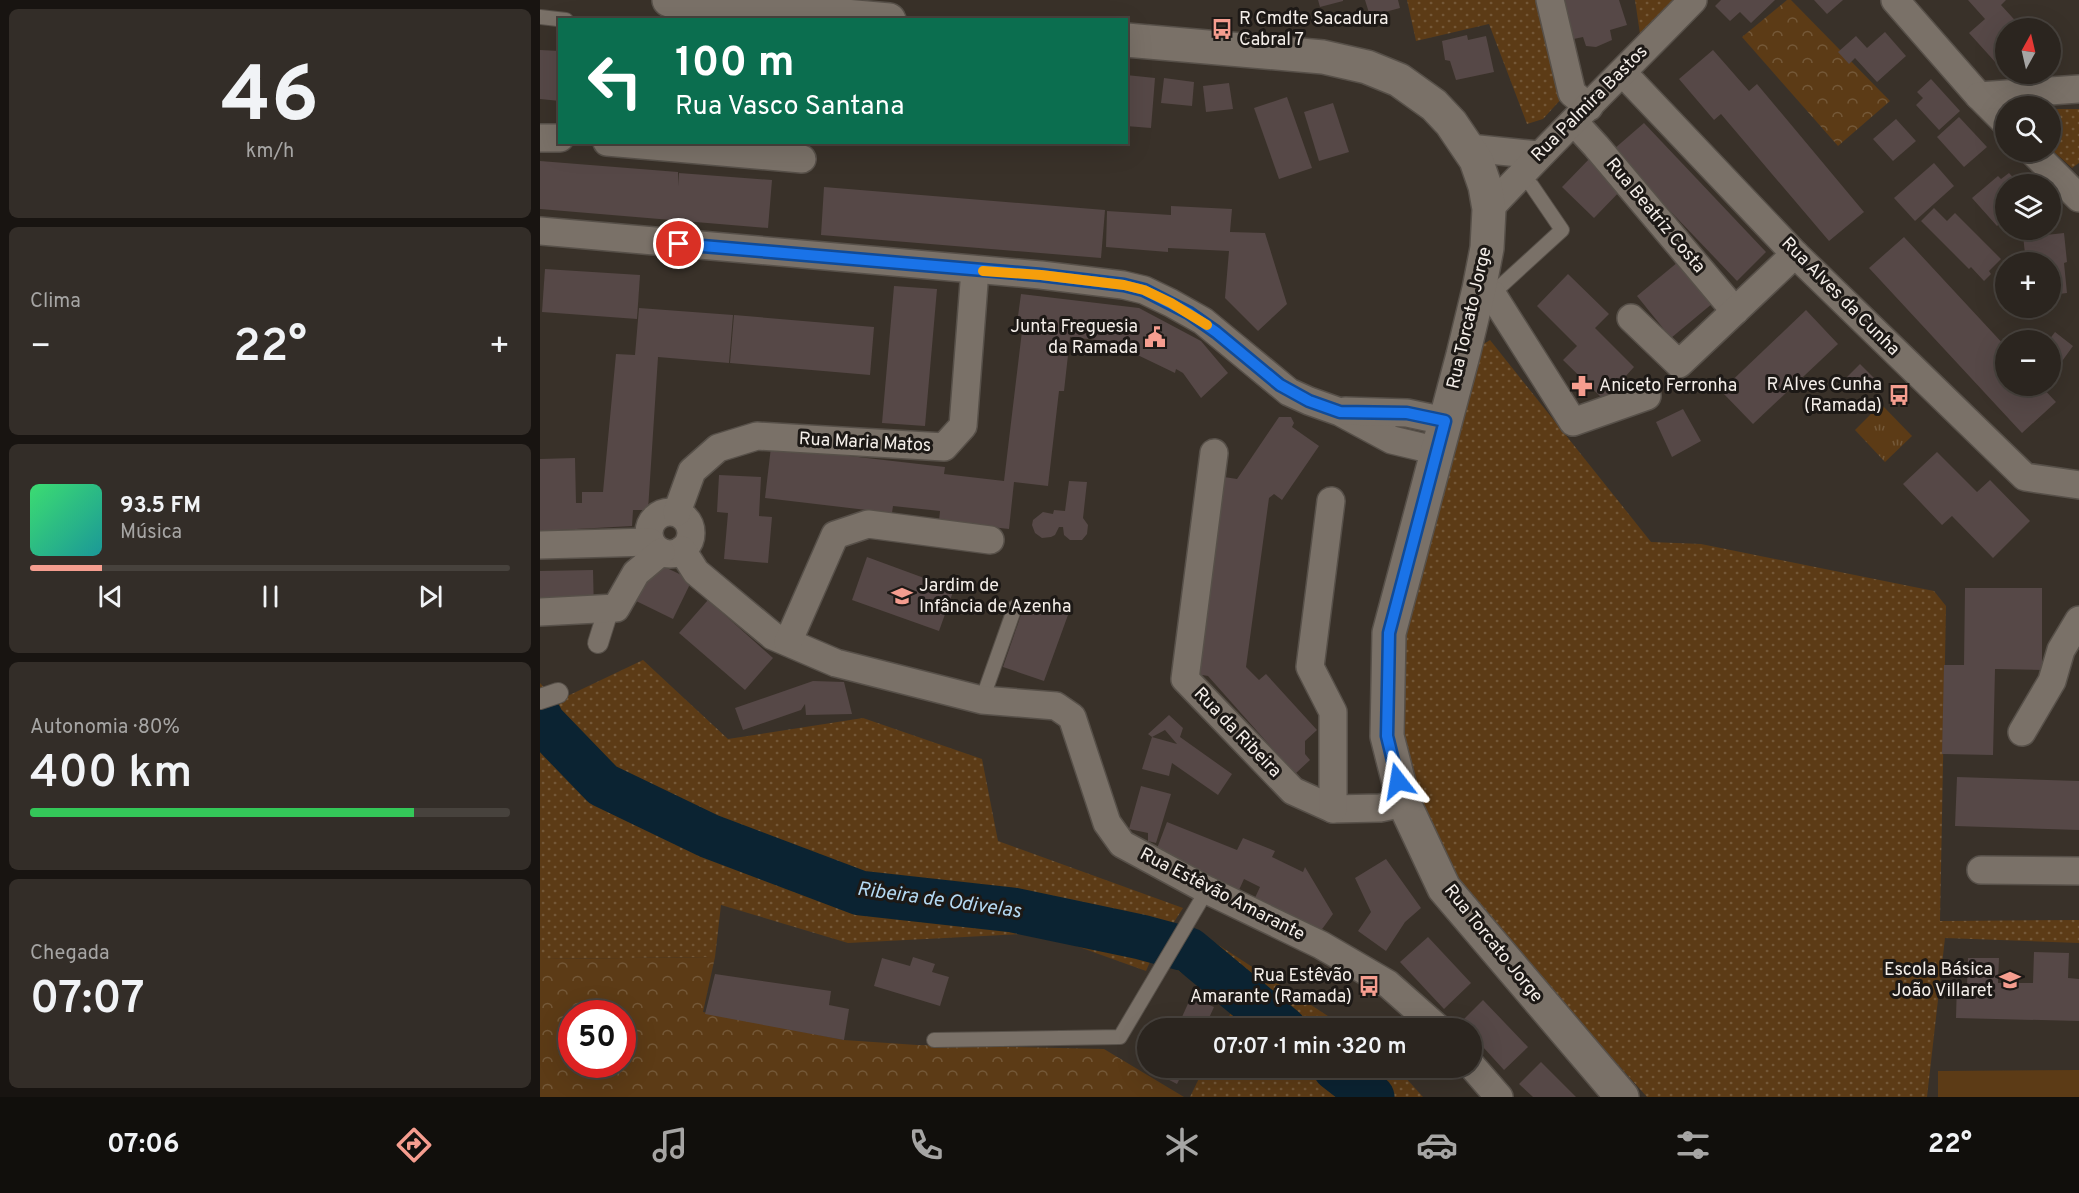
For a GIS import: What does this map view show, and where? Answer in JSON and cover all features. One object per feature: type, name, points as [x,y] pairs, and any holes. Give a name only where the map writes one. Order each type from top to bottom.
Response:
[{"type":"main road","points":[[669,0],[709,12],[873,12]]},
{"type":"main road","name":"Rua Torcato Jorge","points":[[1128,40],[1323,57],[1367,67],[1399,80],[1421,95],[1446,117],[1469,148],[1483,178],[1489,209],[1485,291],[1442,436],[1389,633],[1387,736],[1404,803],[1444,888],[1622,1097]]},
{"type":"street","name":"Rua Beatriz Costa","points":[[1550,0],[1572,93],[1596,146],[1735,311]]},
{"type":"street","name":"Rua Palmira Bastos","points":[[1489,209],[1538,155],[1623,73],[1693,0]]},
{"type":"street","points":[[1895,0],[1995,112]]},
{"type":"street","name":"Rua Alves da Cunha","points":[[1623,73],[1795,254],[2025,477],[2079,485]]},
{"type":"street","points":[[1979,96],[2079,89]]},
{"type":"street","points":[[540,138],[558,138]]},
{"type":"street","points":[[630,144],[802,159]]},
{"type":"street","points":[[1469,148],[1538,155]]},
{"type":"street","points":[[2043,162],[2079,198]]},
{"type":"street","points":[[540,231],[1041,275],[1124,285],[1144,290],[1203,321],[1288,392],[1340,412],[1407,413],[1442,436]]},
{"type":"street","points":[[1631,318],[1679,364],[1795,254]]},
{"type":"street","name":"Rua Maria Matos","points":[[676,512],[692,471],[718,448],[757,436],[944,447],[963,426],[975,270]]},
{"type":"street","points":[[1485,291],[1573,422],[1647,396]]},
{"type":"street","name":"Rua da Ribeira","points":[[1214,453],[1185,679],[1293,791],[1333,809],[1380,807],[1404,803]]},
{"type":"street","points":[[1331,501],[1310,667],[1333,712],[1333,809]]},
{"type":"street","points":[[540,545],[664,548],[690,540],[691,533],[687,520],[676,512],[656,516],[649,528],[664,548]]},
{"type":"street","points":[[789,642],[835,535],[868,524],[990,540]]},
{"type":"street","points":[[540,612],[616,608],[636,573],[664,548]]},
{"type":"street","name":"Rua Estêvão Amarante","points":[[664,548],[773,636],[836,663],[982,700],[1056,706],[1072,717],[1107,823],[1122,844],[1207,890],[1321,945],[1388,984],[1427,1018]]},
{"type":"street","points":[[598,643],[609,608]]},
{"type":"street","points":[[2022,732],[2047,689],[2061,650],[2079,620]]},
{"type":"street","points":[[1981,870],[2079,871]]},
{"type":"street","points":[[1482,1077],[1499,1097]]},
{"type":"lane","points":[[540,17],[558,19]]},
{"type":"lane","points":[[1485,291],[1562,230],[1532,186],[1520,175]]},
{"type":"lane","points":[[982,700],[1015,607]]},
{"type":"lane","points":[[933,1040],[1120,1037],[1207,890]]},
{"type":"green space","points":[[1407,0],[1535,0],[1563,97],[1543,119],[1527,124],[1489,24],[1416,41]]},
{"type":"green space","points":[[1635,0],[1674,0],[1640,34]]},
{"type":"green space","points":[[1787,0],[1791,0],[1890,101],[1838,146],[1742,37]]},
{"type":"green space","points":[[2061,109],[2079,109],[2079,163],[2072,168],[2061,158]]},
{"type":"green space","points":[[1490,340],[1651,542],[1701,544],[1934,591],[1946,606],[1940,921],[2079,920],[2079,943],[1945,938],[1927,1097],[1647,1097],[1462,890],[1405,767],[1399,706],[1407,633],[1482,345]]},
{"type":"green space","points":[[1881,404],[1912,436],[1885,462],[1855,430]]},
{"type":"green space","points":[[643,660],[728,739],[863,718],[982,759],[998,841],[1183,908],[1153,955],[1146,971],[1040,933],[848,943],[721,905],[715,957],[540,959],[540,683],[557,701]]},
{"type":"green space","points":[[1200,933],[1331,1018],[1228,1018],[1233,1008],[1177,970]]},
{"type":"green space","points":[[715,957],[703,1012],[844,1040],[917,1045],[1104,1049],[1137,1069],[1137,1078],[1152,1078],[1184,1097],[540,1097],[540,959]]},
{"type":"green space","points":[[2079,1070],[2079,1097],[1938,1097],[1938,1071]]},
{"type":"green space","points":[[1199,1078],[1406,1078],[1423,1097],[1190,1097]]},
{"type":"building","points":[[1318,0],[1343,0],[1343,1],[1320,7]]},
{"type":"building","points":[[1365,0],[1398,0],[1400,8],[1370,16]]},
{"type":"building","points":[[1559,0],[1619,0],[1627,25],[1610,30],[1612,40],[1596,47],[1586,46],[1583,37],[1569,40]]},
{"type":"building","points":[[1721,0],[1775,0],[1751,23],[1740,12],[1730,21],[1715,6]]},
{"type":"building","points":[[1814,0],[1843,0],[1827,14]]},
{"type":"building","points":[[1968,0],[2006,0],[2001,5],[2013,18],[1995,18],[1995,62],[1969,33],[1985,19]]},
{"type":"building","points":[[1885,32],[1906,56],[1877,82],[1855,58],[1849,64],[1838,52],[1856,36],[1867,48]]},
{"type":"building","points":[[1467,35],[1468,40],[1486,36],[1494,72],[1456,80],[1450,61],[1445,60],[1442,41]]},
{"type":"building","points":[[540,50],[558,51],[558,101],[540,99]]},
{"type":"building","points":[[1713,50],[1749,91],[1757,84],[1864,212],[1829,241],[1721,114],[1714,120],[1679,79]]},
{"type":"building","points":[[1128,75],[1155,78],[1151,128],[1128,126]]},
{"type":"building","points":[[1164,78],[1194,82],[1192,106],[1161,103]]},
{"type":"building","points":[[1931,79],[1960,111],[1939,130],[1916,105],[1923,98],[1917,92]]},
{"type":"building","points":[[1229,83],[1233,109],[1206,112],[1203,86]]},
{"type":"building","points":[[1287,97],[1312,168],[1279,179],[1254,108]]},
{"type":"building","points":[[1333,103],[1349,152],[1319,161],[1304,112]]},
{"type":"building","points":[[1959,117],[1987,147],[1964,167],[1937,137]]},
{"type":"building","points":[[1896,119],[1916,141],[1893,161],[1873,139]]},
{"type":"building","points":[[1644,123],[1766,252],[1737,281],[1614,149]]},
{"type":"building","points":[[1593,155],[1625,186],[1594,218],[1562,187]]},
{"type":"building","points":[[540,161],[678,172],[678,186],[679,173],[772,180],[768,228],[540,209]]},
{"type":"building","points":[[1934,163],[1954,186],[1915,221],[1894,198]]},
{"type":"building","points":[[1995,179],[1995,224],[1972,198]]},
{"type":"building","points":[[824,187],[1105,210],[1101,258],[821,235]]},
{"type":"building","points":[[1171,206],[1232,209],[1230,232],[1265,233],[1287,304],[1258,331],[1225,298],[1229,251],[1168,248],[1168,252],[1106,247],[1107,211],[1171,215]]},
{"type":"building","points":[[1934,208],[1947,221],[1955,213],[1995,253],[1995,265],[1989,271],[1991,274],[1984,281],[1921,221]]},
{"type":"building","points":[[2061,233],[2064,233],[2067,293],[2061,294],[2061,252],[2025,252],[2024,240],[2061,240]]},
{"type":"building","points":[[1904,237],[1995,335],[1995,396],[2050,396],[2056,402],[2022,433],[1869,268]]},
{"type":"building","points":[[1678,262],[1713,303],[1671,338],[1637,296]]},
{"type":"building","points":[[545,269],[640,275],[637,319],[542,312]]},
{"type":"building","points":[[1568,274],[1609,314],[1595,328],[1634,367],[1604,400],[1563,360],[1577,346],[1537,306]]},
{"type":"building","points":[[894,286],[937,289],[925,426],[882,423]]},
{"type":"building","points":[[1021,294],[1139,308],[1201,341],[1228,373],[1201,398],[1183,373],[1176,369],[1175,373],[1123,348],[1122,343],[1070,337],[1064,391],[1059,391],[1048,486],[1014,482],[1009,529],[939,521],[940,511],[893,506],[892,513],[765,498],[771,447],[945,467],[944,474],[1004,481],[1022,331],[1016,331]]},
{"type":"building","points":[[639,308],[733,315],[729,363],[658,357],[648,510],[633,510],[632,526],[540,531],[540,459],[575,458],[576,503],[582,503],[582,492],[603,492],[616,354],[635,355]]},
{"type":"building","points":[[1806,310],[1838,344],[1753,424],[1721,391]]},
{"type":"building","points":[[734,315],[874,327],[870,375],[730,363]]},
{"type":"building","points":[[2061,337],[2073,346],[2061,363]]},
{"type":"building","points":[[1860,364],[1877,381],[1864,393],[1847,377]]},
{"type":"building","points":[[1683,409],[1701,441],[1672,457],[1656,422]]},
{"type":"building","points":[[1279,417],[1291,417],[1294,423],[1292,427],[1319,446],[1282,500],[1274,494],[1269,498],[1246,667],[1259,680],[1266,674],[1317,730],[1305,741],[1305,754],[1310,760],[1295,774],[1208,676],[1197,674],[1224,477],[1237,479]]},
{"type":"building","points":[[1937,452],[1977,492],[1990,480],[2030,521],[1993,558],[1952,516],[1942,525],[1903,484]]},
{"type":"building","points":[[719,475],[761,477],[759,516],[772,517],[768,563],[724,559],[728,513],[717,512]]},
{"type":"building","points":[[1069,481],[1087,482],[1083,518],[1088,525],[1087,534],[1082,540],[1070,540],[1064,535],[1063,527],[1059,527],[1055,535],[1042,538],[1035,533],[1033,520],[1043,512],[1053,514],[1054,510],[1065,511]]},
{"type":"building","points":[[867,557],[954,589],[939,631],[852,600]]},
{"type":"building","points":[[650,560],[692,580],[673,619],[632,599]]},
{"type":"building","points":[[593,570],[594,613],[540,615],[540,571]]},
{"type":"building","points":[[1965,588],[2042,588],[2042,670],[1995,669],[1993,755],[1942,754],[1944,665],[1964,665]]},
{"type":"building","points":[[708,600],[773,658],[745,690],[679,633]]},
{"type":"building","points":[[1026,600],[1068,615],[1044,681],[1003,667]]},
{"type":"building","points":[[813,681],[844,682],[852,714],[806,715],[805,704],[801,710],[743,730],[735,708]]},
{"type":"building","points":[[1169,715],[1183,728],[1180,737],[1232,774],[1218,795],[1172,763],[1169,776],[1142,769],[1152,737],[1148,734]],"holes":[[[1165,730],[1177,744],[1152,737]]]},
{"type":"building","points":[[1957,777],[2079,781],[2079,830],[1955,826]]},
{"type":"building","points":[[1141,786],[1171,794],[1156,843],[1148,841],[1148,833],[1129,829]]},
{"type":"building","points":[[1167,822],[1237,850],[1243,838],[1275,851],[1272,857],[1303,872],[1305,867],[1333,914],[1320,932],[1254,900],[1260,887],[1244,879],[1239,890],[1190,869],[1156,851]]},
{"type":"building","points":[[1386,859],[1421,908],[1405,922],[1386,951],[1358,931],[1371,912],[1355,878]]},
{"type":"building","points":[[1428,937],[1471,983],[1444,1009],[1400,962]]},
{"type":"building","points":[[2034,952],[2069,953],[2068,978],[2079,979],[2079,1021],[1956,1018],[1957,982],[1967,985],[1968,958],[1999,958],[1998,983],[2033,983]]},
{"type":"building","points":[[913,957],[935,964],[932,972],[949,977],[940,1006],[874,986],[882,958],[910,966]]},
{"type":"building","points":[[715,974],[831,991],[829,1005],[849,1009],[844,1040],[705,1014]]},
{"type":"building","points":[[1191,997],[1214,1007],[1209,1018],[1182,1018]]},
{"type":"building","points":[[1483,1000],[1528,1047],[1504,1070],[1482,1046],[1482,1018],[1465,1018]]},
{"type":"building","points":[[1541,1062],[1576,1097],[1533,1097],[1519,1084]]},
{"type":"building","points":[[1165,1078],[1180,1078],[1177,1084]]},
{"type":"waterway","name":"Ribeira de Odivelas","points":[[540,717],[543,723],[603,785],[709,836],[860,893],[1013,910],[1141,937],[1189,950],[1271,1018]]},
{"type":"waterway","name":"Ribeira de Odivelas","points":[[1348,1078],[1372,1097]]},
{"type":"slow traffic","points":[[983,271],[1124,285],[1144,290],[1171,303],[1207,325]]},
{"type":"place","name":"R Cmdte Sacadura Cabral 7","points":[[1222,29]]},
{"type":"place","name":"Junta Freguesia da Ramada","points":[[1155,337]]},
{"type":"place","name":"Aniceto Ferronha","points":[[1582,386]]},
{"type":"place","name":"R Alves Cunha (Ramada)","points":[[1899,395]]},
{"type":"place","name":"Jardim de Infância de Azenha","points":[[902,596]]},
{"type":"place","name":"Escola Básica João Villaret","points":[[2010,980]]},
{"type":"place","name":"Rua Estêvão Amarante (Ramada)","points":[[1369,986]]},
{"type":"route","points":[[679,244],[1041,275],[1124,285],[1144,290],[1203,321],[1288,392],[1309,401],[1340,412],[1407,413],[1445,421],[1389,633],[1387,736],[1398,781]]}]
